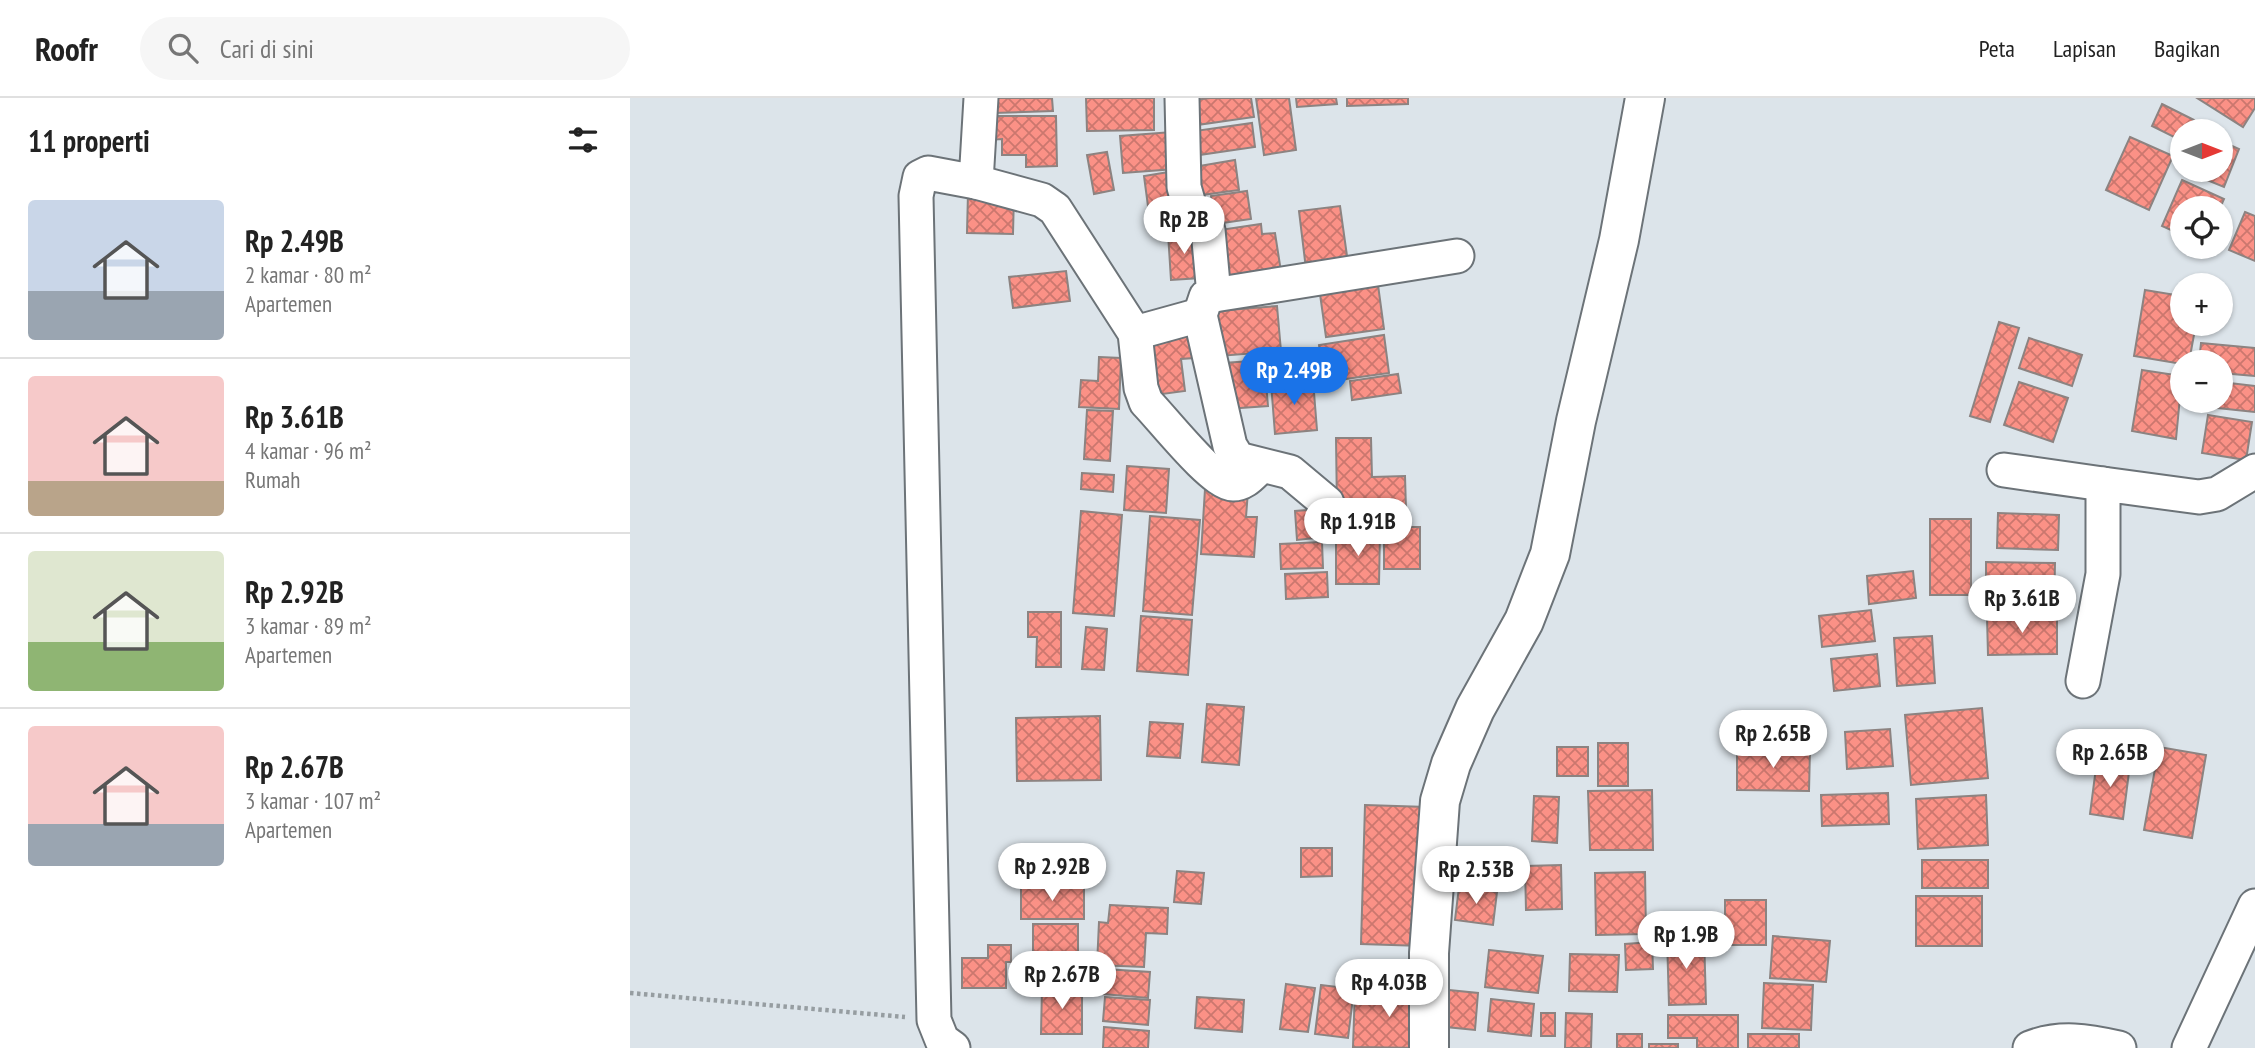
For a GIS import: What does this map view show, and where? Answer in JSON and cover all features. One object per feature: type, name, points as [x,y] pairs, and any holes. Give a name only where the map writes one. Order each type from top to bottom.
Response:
[{"type":"street","points":[[976,182],[981,98]]},
{"type":"street","points":[[1182,98],[1184,187],[1190,208],[1208,230],[1207,305],[1230,446],[1238,459],[1260,467],[1290,472],[1327,503]]},
{"type":"street","points":[[1429,1048],[1429,940],[1440,801],[1451,764],[1475,709],[1524,621],[1550,554],[1576,421],[1619,240],[1645,98]]},
{"type":"street","points":[[953,1048],[942,1040],[934,1020],[916,196],[920,177],[928,173],[976,182],[1042,200],[1055,209],[1135,333],[1140,388],[1146,402],[1218,479],[1236,484],[1245,481],[1260,467]]},
{"type":"street","points":[[1135,333],[1207,305],[1457,256]]},
{"type":"street","points":[[2004,470],[2199,497],[2217,494],[2255,471]]},
{"type":"street","points":[[2083,681],[2103,574],[2103,484]]},
{"type":"street","points":[[2189,1048],[2255,906]]},
{"type":"street","points":[[2030,1048],[2051,1041],[2070,1040],[2119,1048]]},
{"type":"path","points":[[630,993],[934,1020]]},
{"type":"building","points":[[994,98],[1052,98],[1053,111],[994,113]]},
{"type":"building","points":[[1086,98],[1154,98],[1154,130],[1087,131]]},
{"type":"building","points":[[1251,98],[1254,117],[1197,125],[1194,100]]},
{"type":"building","points":[[1256,98],[1289,98],[1296,150],[1264,155]]},
{"type":"building","points":[[1296,98],[1336,98],[1337,104],[1297,107]]},
{"type":"building","points":[[1347,98],[1408,98],[1408,104],[1347,106]]},
{"type":"building","points":[[2197,98],[2255,98],[2255,108],[2243,127]]},
{"type":"building","points":[[2162,104],[2192,119],[2170,119],[2170,135],[2152,126]]},
{"type":"building","points":[[990,116],[1056,116],[1057,166],[1026,167],[1026,155],[1002,155],[1002,139],[990,140]]},
{"type":"building","points":[[1252,123],[1255,147],[1199,155],[1195,131]]},
{"type":"building","points":[[1172,132],[1175,169],[1123,173],[1120,136]]},
{"type":"building","points":[[2130,137],[2170,155],[2170,163],[2149,210],[2106,190]]},
{"type":"building","points":[[2233,146],[2239,149],[2233,164]]},
{"type":"building","points":[[1107,152],[1114,190],[1094,194],[1087,155]]},
{"type":"building","points":[[1235,160],[1239,190],[1202,195],[1199,166]]},
{"type":"building","points":[[1175,171],[1182,225],[1151,229],[1144,176]]},
{"type":"building","points":[[2181,182],[2186,182],[2217,196],[2175,196]]},
{"type":"building","points":[[2212,182],[2226,182],[2224,187]]},
{"type":"building","points":[[1247,191],[1251,219],[1215,224],[1211,196]]},
{"type":"building","points":[[968,193],[1014,194],[1013,234],[967,233]]},
{"type":"building","points":[[1340,206],[1348,263],[1306,269],[1299,211]]},
{"type":"building","points":[[2170,208],[2170,230],[2162,226]]},
{"type":"building","points":[[2245,212],[2255,216],[2255,261],[2233,252],[2233,240]]},
{"type":"building","points":[[1261,224],[1262,234],[1275,233],[1282,278],[1222,287],[1213,231]]},
{"type":"building","points":[[1197,231],[1201,278],[1171,280],[1168,233]]},
{"type":"building","points":[[1066,271],[1070,301],[1013,308],[1009,277]]},
{"type":"building","points":[[1378,285],[1384,329],[1326,337],[1320,294]]},
{"type":"building","points":[[2145,290],[2170,294],[2170,336],[2194,336],[2191,350],[2170,350],[2170,362],[2134,356]]},
{"type":"building","points":[[1277,306],[1281,351],[1219,356],[1216,311]]},
{"type":"building","points":[[1999,322],[2019,328],[1990,422],[1970,416]]},
{"type":"building","points":[[1190,329],[1194,358],[1181,359],[1185,391],[1155,395],[1140,336]]},
{"type":"building","points":[[1384,335],[1389,373],[1324,382],[1319,345]]},
{"type":"building","points":[[2029,338],[2082,355],[2072,386],[2019,368]]},
{"type":"building","points":[[2201,343],[2255,348],[2255,376],[2233,374],[2233,350],[2200,350]]},
{"type":"building","points":[[1099,357],[1121,358],[1119,409],[1079,407],[1081,380],[1098,381]]},
{"type":"building","points":[[1264,360],[1268,406],[1227,409],[1224,363]]},
{"type":"building","points":[[2142,370],[2170,374],[2170,413],[2178,413],[2176,439],[2132,431]]},
{"type":"building","points":[[1398,374],[1401,393],[1352,400],[1350,381]]},
{"type":"building","points":[[1313,380],[1317,430],[1275,434],[1271,383]]},
{"type":"building","points":[[2019,382],[2068,398],[2053,442],[2004,425]]},
{"type":"building","points":[[2233,383],[2255,386],[2255,412],[2233,410]]},
{"type":"building","points":[[1087,410],[1113,411],[1110,461],[1084,459]]},
{"type":"building","points":[[2208,415],[2252,422],[2246,460],[2202,453]]},
{"type":"building","points":[[1336,438],[1371,438],[1372,477],[1405,476],[1406,509],[1337,510]]},
{"type":"building","points":[[1127,466],[1169,469],[1166,513],[1124,510]]},
{"type":"building","points":[[1082,473],[1114,475],[1113,492],[1081,489]]},
{"type":"building","points":[[1205,489],[1248,491],[1246,517],[1257,517],[1254,557],[1201,554]]},
{"type":"building","points":[[1321,509],[1324,537],[1297,540],[1295,511]]},
{"type":"building","points":[[1081,511],[1122,515],[1114,616],[1073,613]]},
{"type":"building","points":[[1998,513],[2059,515],[2058,550],[1997,548]]},
{"type":"building","points":[[1150,516],[1200,520],[1192,615],[1143,611]]},
{"type":"building","points":[[1930,519],[1971,519],[1971,595],[1930,595]]},
{"type":"building","points":[[1384,527],[1420,527],[1420,569],[1384,569]]},
{"type":"building","points":[[1336,532],[1380,532],[1379,584],[1336,584]]},
{"type":"building","points":[[1322,542],[1323,568],[1281,569],[1280,544]]},
{"type":"building","points":[[1986,562],[2055,563],[2054,609],[1986,608]]},
{"type":"building","points":[[1913,571],[1916,598],[1869,604],[1867,576]]},
{"type":"building","points":[[1327,572],[1328,597],[1286,599],[1285,574]]},
{"type":"building","points":[[1871,610],[1875,641],[1822,647],[1819,616]]},
{"type":"building","points":[[1028,612],[1061,612],[1061,667],[1036,667],[1037,637],[1028,637]]},
{"type":"building","points":[[1141,616],[1192,620],[1188,675],[1137,671]]},
{"type":"building","points":[[2057,616],[2057,654],[1988,655],[1987,617]]},
{"type":"building","points":[[1086,627],[1107,629],[1104,670],[1082,669]]},
{"type":"building","points":[[1932,636],[1935,683],[1897,686],[1894,638]]},
{"type":"building","points":[[1877,654],[1880,686],[1834,691],[1831,659]]},
{"type":"building","points":[[1207,704],[1244,707],[1239,765],[1202,762]]},
{"type":"building","points":[[1982,708],[1988,778],[1911,785],[1905,715]]},
{"type":"building","points":[[1100,716],[1101,780],[1017,781],[1016,718]]},
{"type":"building","points":[[1150,722],[1183,724],[1180,758],[1147,756]]},
{"type":"building","points":[[1890,729],[1893,766],[1847,769],[1845,732]]},
{"type":"building","points":[[1598,743],[1628,743],[1628,786],[1598,786]]},
{"type":"building","points":[[1557,747],[1588,747],[1588,776],[1557,776]]},
{"type":"building","points":[[2159,747],[2206,755],[2192,838],[2144,830]]},
{"type":"building","points":[[1737,749],[1810,750],[1809,791],[1737,790]]},
{"type":"building","points":[[2097,760],[2130,764],[2123,819],[2090,814]]},
{"type":"building","points":[[1652,790],[1653,850],[1590,850],[1588,791]]},
{"type":"building","points":[[1888,793],[1889,824],[1822,826],[1821,795]]},
{"type":"building","points":[[1986,795],[1988,845],[1918,849],[1916,799]]},
{"type":"building","points":[[1534,796],[1559,797],[1557,843],[1532,841]]},
{"type":"building","points":[[1365,805],[1427,807],[1422,946],[1361,944]]},
{"type":"building","points":[[1301,848],[1332,848],[1332,876],[1301,877]]},
{"type":"building","points":[[1922,860],[1988,860],[1988,888],[1922,888]]},
{"type":"building","points":[[1561,865],[1562,909],[1526,910],[1525,866]]},
{"type":"building","points":[[1177,871],[1204,873],[1201,904],[1174,902]]},
{"type":"building","points":[[1645,872],[1646,934],[1596,935],[1595,873]]},
{"type":"building","points":[[1021,887],[1084,888],[1084,919],[1021,919]]},
{"type":"building","points":[[1459,887],[1497,892],[1493,925],[1455,920]]},
{"type":"building","points":[[1916,896],[1982,896],[1982,946],[1916,946]]},
{"type":"building","points":[[1725,900],[1766,900],[1766,945],[1725,945]]},
{"type":"building","points":[[1110,905],[1168,908],[1167,934],[1146,933],[1144,967],[1097,965],[1099,922],[1108,923]]},
{"type":"building","points":[[1033,924],[1078,924],[1078,957],[1033,957]]},
{"type":"building","points":[[1704,936],[1706,1004],[1669,1005],[1667,937]]},
{"type":"building","points":[[1773,936],[1830,941],[1826,982],[1770,978]]},
{"type":"building","points":[[1652,942],[1653,969],[1626,970],[1625,944]]},
{"type":"building","points":[[988,945],[1011,945],[1011,962],[1006,962],[1006,988],[962,988],[962,958],[988,958]]},
{"type":"building","points":[[1489,950],[1543,956],[1538,993],[1485,987]]},
{"type":"building","points":[[1570,954],[1619,955],[1617,992],[1569,991]]},
{"type":"building","points":[[1035,960],[1082,960],[1082,984],[1035,984]]},
{"type":"building","points":[[1105,969],[1150,972],[1148,998],[1103,994]]},
{"type":"building","points":[[1764,983],[1813,985],[1811,1030],[1762,1028]]},
{"type":"building","points":[[1286,984],[1315,988],[1308,1032],[1280,1029]]},
{"type":"building","points":[[1321,985],[1354,989],[1348,1038],[1315,1034]]},
{"type":"building","points":[[1042,987],[1082,988],[1082,1034],[1041,1034]]},
{"type":"building","points":[[1355,989],[1426,992],[1423,1048],[1353,1047]]},
{"type":"building","points":[[1449,990],[1478,993],[1475,1030],[1446,1027]]},
{"type":"building","points":[[1105,997],[1150,1000],[1148,1025],[1103,1021]]},
{"type":"building","points":[[1197,997],[1244,1000],[1242,1032],[1195,1028]]},
{"type":"building","points":[[1491,999],[1534,1004],[1531,1036],[1488,1031]]},
{"type":"building","points":[[1541,1013],[1555,1013],[1555,1036],[1541,1036]]},
{"type":"building","points":[[1566,1013],[1592,1014],[1591,1048],[1565,1048]]},
{"type":"building","points":[[1668,1015],[1738,1015],[1738,1048],[1697,1048],[1697,1038],[1668,1038]]},
{"type":"building","points":[[1104,1027],[1149,1031],[1148,1048],[1103,1048]]},
{"type":"building","points":[[1617,1034],[1642,1034],[1642,1048],[1617,1048]]},
{"type":"building","points":[[1748,1034],[1799,1034],[1799,1048],[1748,1048]]},
{"type":"building","points":[[1649,1044],[1678,1044],[1678,1048],[1649,1048]]}]
